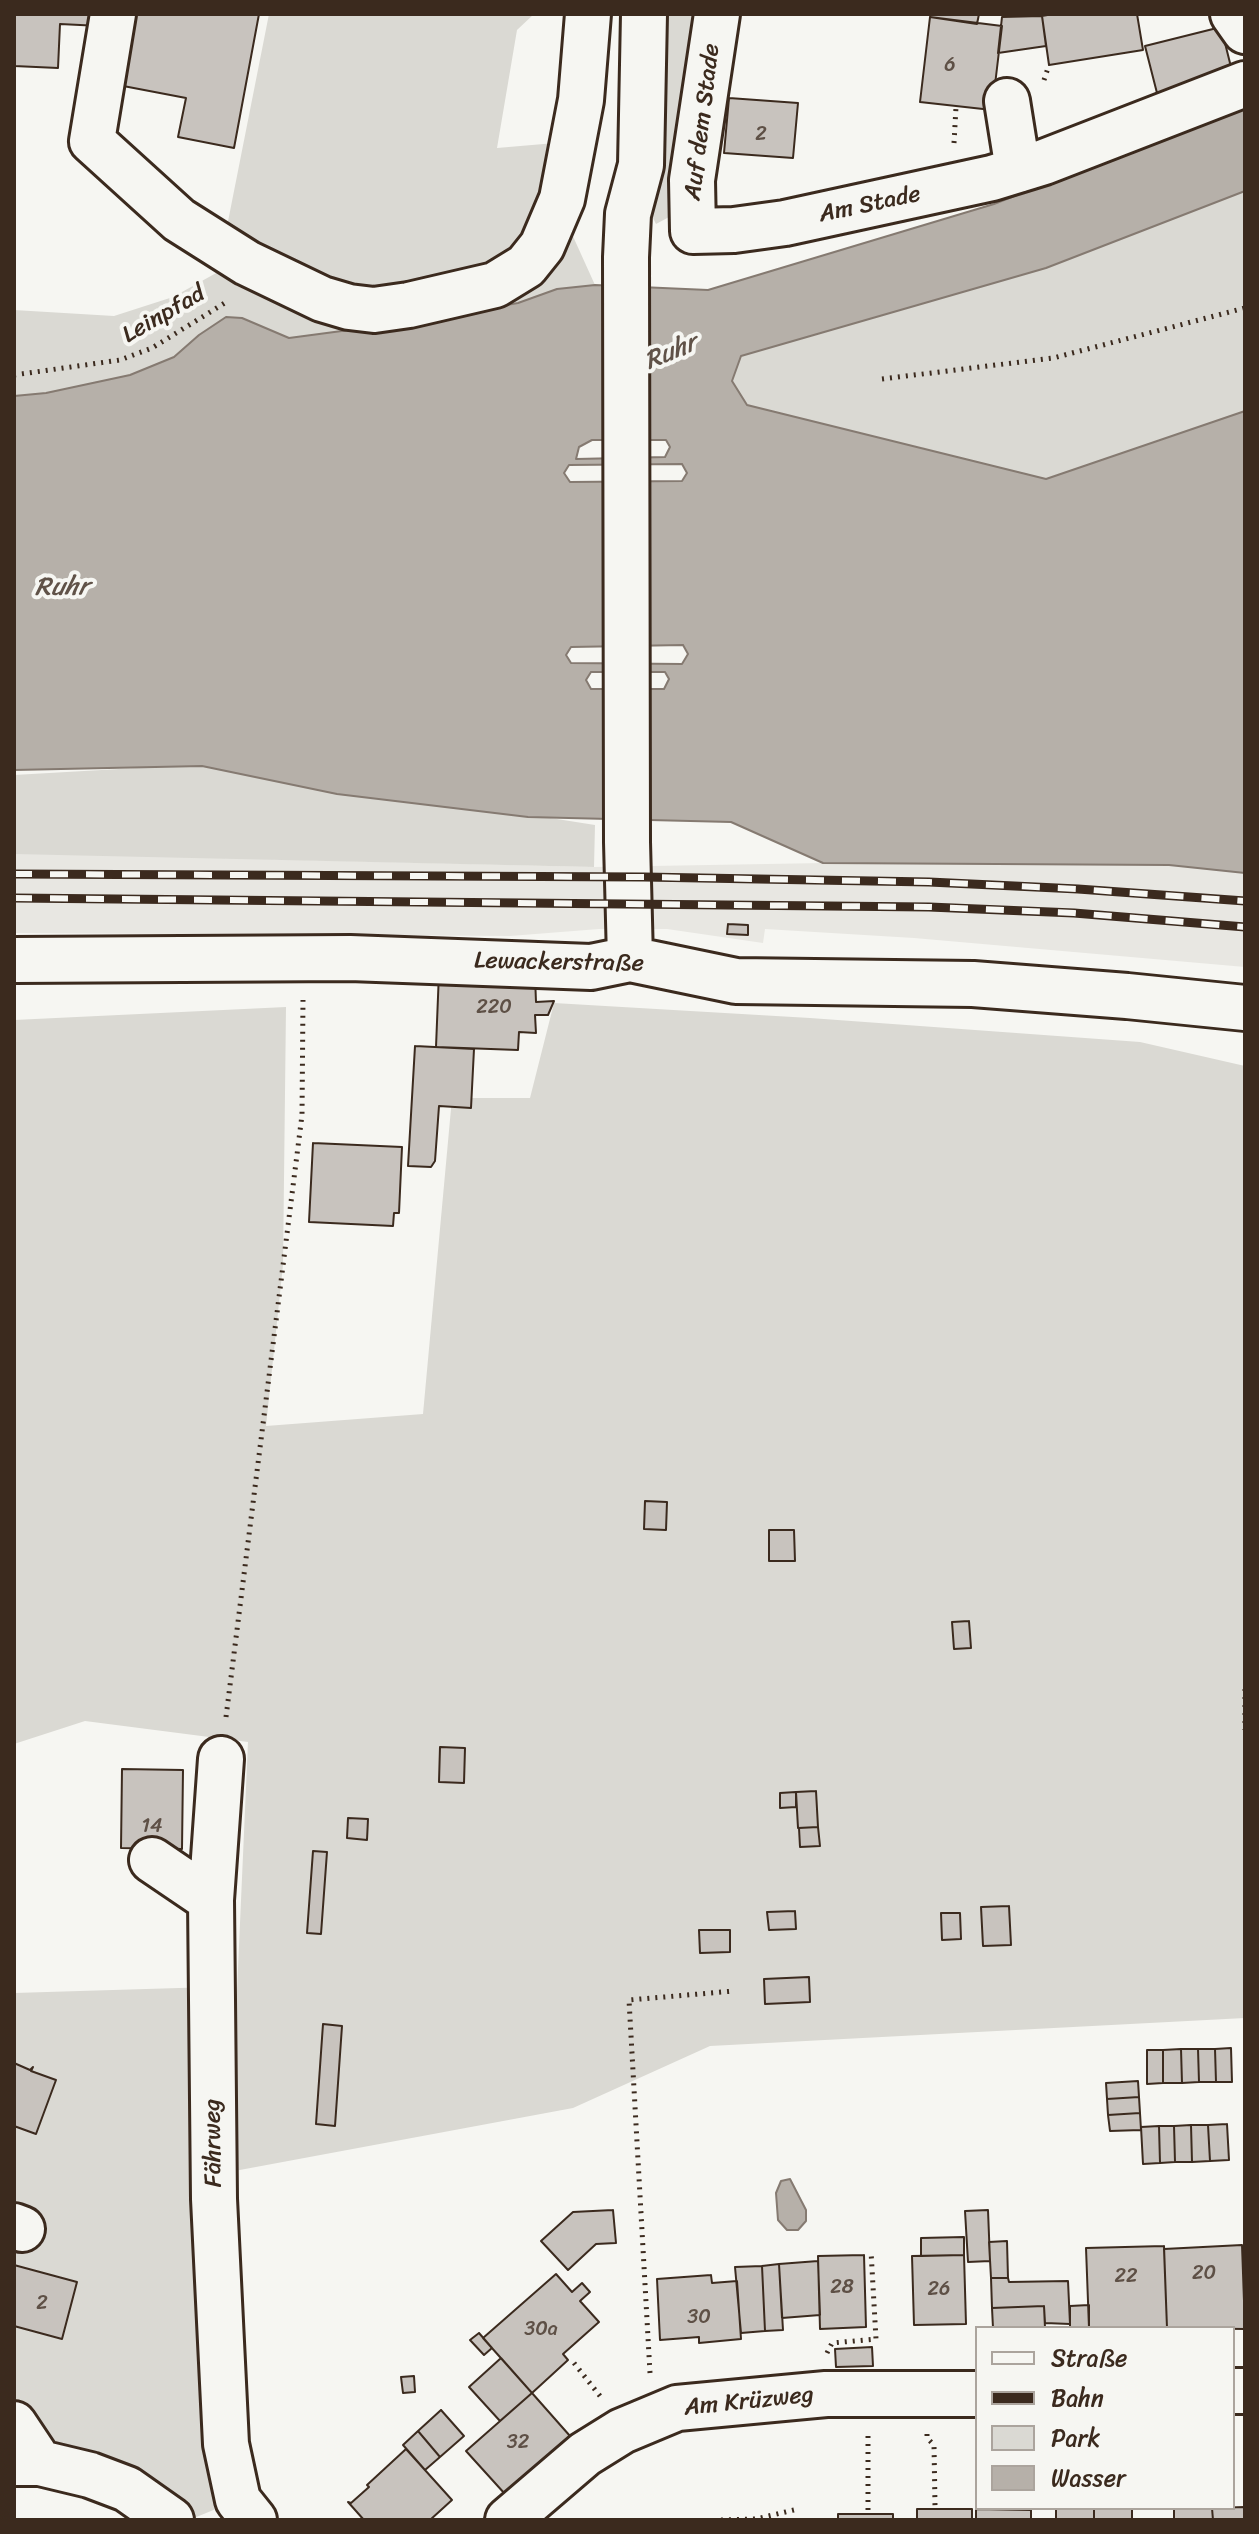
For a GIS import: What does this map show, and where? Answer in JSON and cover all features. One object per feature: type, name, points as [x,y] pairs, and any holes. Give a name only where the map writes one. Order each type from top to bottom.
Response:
[{"type":"street","points":[[113,14],[92,141],[179,220],[280,281],[322,299],[374,310],[495,285],[526,266],[542,246],[562,199],[581,100],[588,14]]},
{"type":"street","points":[[614,14],[612,164],[628,214]]},
{"type":"street","points":[[630,959],[626,275],[628,214],[641,165],[644,14]]},
{"type":"street","name":"Auf dem Stade","points":[[693,231],[692,180],[717,14]]},
{"type":"street","points":[[1233,14],[1245,31]]},
{"type":"street","name":"Am Stade","points":[[693,231],[734,230],[785,223],[954,188],[1031,166],[1245,84]]},
{"type":"street","points":[[1007,101],[1031,166]]},
{"type":"street","name":"Lewackerstraße","points":[[14,960],[303,959],[591,967],[630,959],[736,981],[973,984],[1245,1008]]},
{"type":"street","name":"Fährweg","points":[[221,1759],[211,1900],[214,2199],[226,2444],[238,2500],[254,2520]]},
{"type":"street","points":[[152,1860],[211,1900]]},
{"type":"street","name":"Am Krüzweg","points":[[508,2520],[585,2454],[622,2431],[677,2408],[826,2394],[975,2394]]},
{"type":"street","points":[[14,2424],[27,2463],[90,2475],[127,2489],[171,2520]]},
{"type":"path","name":"Leinpfad","points":[[14,375],[120,360],[152,348],[219,304],[280,281]]},
{"type":"path","points":[[882,379],[1053,358],[1245,308]]},
{"type":"path","points":[[221,1759],[302,1115],[303,959]]},
{"type":"path","points":[[1245,1689],[1245,1730]]},
{"type":"path","points":[[653,2418],[629,2000],[734,1991]]},
{"type":"path","points":[[826,2354],[832,2343],[876,2339],[871,2251]]},
{"type":"path","points":[[928,2393],[927,2438],[934,2445],[935,2506]]},
{"type":"path","points":[[868,2394],[868,2511]]},
{"type":"path","points":[[721,2520],[756,2519],[798,2509]]},
{"type":"shaded area","points":[[14,853],[594,867],[824,863],[1169,865],[1245,873],[1245,967],[914,938],[765,929],[763,943],[667,929],[599,929],[510,936],[14,933]]},
{"type":"green space","points":[[269,14],[534,14],[517,30],[497,148],[567,142],[552,190],[595,285],[557,289],[518,303],[289,338],[242,318],[199,335],[174,357],[130,375],[45,393],[14,396],[14,310],[114,316],[173,297],[218,272]]},
{"type":"green space","points":[[655,14],[702,14],[671,216],[656,224],[650,212]]},
{"type":"green space","points":[[1245,191],[1245,411],[1046,479],[747,405],[732,381],[741,356],[1045,268]]},
{"type":"green space","points":[[207,764],[595,825],[594,867],[14,854],[14,775]]},
{"type":"green space","points":[[554,1003],[1140,1042],[1245,1066],[1245,2018],[710,2046],[573,2108],[229,2172],[248,1742],[85,1721],[14,1744],[14,1020],[286,1007],[283,1265],[266,1426],[423,1414],[452,1098],[530,1098]]},
{"type":"green space","points":[[212,1987],[238,2500],[189,2520],[14,2463],[14,1993]]},
{"type":"water","name":"Ruhr","points":[[1245,105],[1245,191],[1046,268],[741,356],[732,381],[747,405],[1046,479],[1245,411],[1245,873],[1169,865],[823,863],[731,822],[528,817],[337,794],[202,766],[14,770],[14,396],[46,393],[130,375],[174,357],[226,317],[242,318],[289,338],[518,303],[557,289],[595,285],[708,290],[994,204]],"holes":[[[592,440],[666,440],[670,447],[665,457],[576,459],[579,447]],[[682,464],[687,473],[682,481],[570,482],[564,473],[569,465]],[[683,645],[688,654],[682,664],[571,663],[566,655],[571,647]],[[591,672],[665,672],[669,679],[664,689],[591,689],[586,680]]]},
{"type":"water","points":[[790,2179],[806,2210],[806,2221],[798,2230],[787,2230],[778,2220],[776,2193],[781,2181]]},
{"type":"building","points":[[14,14],[101,14],[100,26],[60,24],[58,68],[14,66]]},
{"type":"building","points":[[131,14],[259,14],[234,148],[178,137],[186,98],[118,85]]},
{"type":"building","points":[[931,14],[979,14],[977,24],[930,17]]},
{"type":"building","points":[[1137,14],[1143,50],[1049,65],[1042,16]]},
{"type":"building","points":[[1042,16],[1046,46],[998,53],[1002,17]]},
{"type":"building","points":[[930,17],[1002,26],[992,110],[920,102]]},
{"type":"building","points":[[1221,27],[1233,75],[1157,93],[1145,46]]},
{"type":"building","points":[[729,98],[798,103],[793,158],[724,153]]},
{"type":"building","points":[[728,924],[748,925],[748,935],[727,934]]},
{"type":"building","points":[[439,972],[535,976],[536,1002],[554,1001],[548,1015],[535,1015],[536,1033],[519,1032],[518,1050],[436,1047]]},
{"type":"building","points":[[415,1046],[474,1049],[471,1108],[439,1106],[435,1161],[431,1167],[408,1166]]},
{"type":"building","points":[[313,1143],[402,1147],[399,1213],[394,1213],[393,1226],[309,1222]]},
{"type":"building","points":[[645,1501],[667,1502],[666,1530],[644,1529]]},
{"type":"building","points":[[769,1530],[794,1530],[795,1561],[769,1561]]},
{"type":"building","points":[[969,1621],[971,1648],[954,1649],[952,1622]]},
{"type":"building","points":[[440,1747],[465,1748],[464,1783],[439,1782]]},
{"type":"building","points":[[122,1769],[183,1770],[182,1849],[121,1848]]},
{"type":"building","points":[[816,1791],[818,1827],[798,1828],[796,1792]]},
{"type":"building","points":[[796,1792],[796,1807],[780,1808],[780,1793]]},
{"type":"building","points":[[348,1818],[368,1819],[367,1840],[347,1838]]},
{"type":"building","points":[[818,1827],[820,1846],[800,1847],[799,1828]]},
{"type":"building","points":[[313,1851],[327,1852],[321,1934],[307,1933]]},
{"type":"building","points":[[1009,1906],[1011,1945],[983,1946],[981,1907]]},
{"type":"building","points":[[795,1911],[796,1929],[769,1930],[767,1912]]},
{"type":"building","points":[[941,1913],[960,1913],[961,1939],[942,1940]]},
{"type":"building","points":[[699,1930],[730,1930],[730,1952],[700,1953]]},
{"type":"building","points":[[809,1977],[810,2002],[765,2004],[764,1979]]},
{"type":"building","points":[[323,2024],[342,2026],[335,2126],[316,2124]]},
{"type":"building","points":[[1231,2048],[1232,2082],[1216,2082],[1215,2049]]},
{"type":"building","points":[[1181,2049],[1198,2049],[1199,2082],[1182,2083]]},
{"type":"building","points":[[1181,2049],[1182,2083],[1163,2083],[1163,2050]]},
{"type":"building","points":[[1198,2049],[1215,2049],[1216,2082],[1199,2082]]},
{"type":"building","points":[[1147,2050],[1163,2050],[1163,2083],[1147,2084]]},
{"type":"building","points":[[14,2063],[30,2070],[33,2067],[31,2071],[56,2080],[36,2134],[14,2126]]},
{"type":"building","points":[[1138,2081],[1139,2097],[1107,2099],[1106,2083]]},
{"type":"building","points":[[1139,2097],[1140,2113],[1108,2115],[1107,2099]]},
{"type":"building","points":[[1140,2113],[1141,2130],[1110,2131],[1108,2115]]},
{"type":"building","points":[[1227,2124],[1229,2160],[1210,2161],[1208,2125]]},
{"type":"building","points":[[1191,2125],[1208,2125],[1210,2161],[1192,2162]]},
{"type":"building","points":[[1191,2125],[1192,2162],[1175,2162],[1174,2126]]},
{"type":"building","points":[[1159,2126],[1160,2163],[1143,2164],[1141,2127]]},
{"type":"building","points":[[1159,2126],[1174,2126],[1175,2162],[1160,2163]]},
{"type":"building","points":[[613,2210],[616,2243],[596,2244],[568,2270],[541,2241],[573,2212]]},
{"type":"building","points":[[988,2210],[990,2261],[968,2262],[965,2211]]},
{"type":"building","points":[[964,2237],[964,2255],[921,2256],[921,2238]]},
{"type":"building","points":[[1007,2241],[1008,2278],[991,2278],[989,2242]]},
{"type":"building","points":[[1242,2245],[1245,2329],[1235,2329],[1235,2326],[1167,2326],[1164,2249]]},
{"type":"building","points":[[1164,2246],[1167,2326],[1089,2326],[1086,2248]]},
{"type":"building","points":[[864,2255],[866,2327],[820,2329],[818,2256]]},
{"type":"building","points":[[964,2255],[966,2324],[914,2325],[912,2256]]},
{"type":"building","points":[[818,2261],[820,2315],[782,2318],[779,2264]]},
{"type":"building","points":[[779,2264],[783,2330],[765,2331],[762,2266]]},
{"type":"building","points":[[14,2265],[77,2282],[62,2339],[14,2326]]},
{"type":"building","points":[[762,2266],[765,2331],[741,2333],[735,2267]]},
{"type":"building","points":[[556,2274],[572,2292],[582,2283],[590,2292],[580,2301],[599,2322],[563,2354],[568,2360],[532,2393],[483,2338]]},
{"type":"building","points":[[711,2275],[712,2283],[737,2281],[741,2339],[699,2343],[699,2337],[660,2340],[657,2279]]},
{"type":"building","points":[[991,2278],[1008,2278],[1009,2282],[1068,2281],[1070,2324],[1045,2323],[1044,2306],[992,2308]]},
{"type":"building","points":[[1089,2305],[1089,2326],[1070,2326],[1070,2306]]},
{"type":"building","points":[[1044,2306],[1045,2326],[993,2326],[992,2308]]},
{"type":"building","points":[[479,2333],[492,2348],[484,2355],[470,2340]]},
{"type":"building","points":[[872,2347],[873,2366],[836,2367],[835,2349]]},
{"type":"building","points":[[501,2358],[532,2393],[500,2421],[469,2387]]},
{"type":"building","points":[[414,2376],[415,2392],[403,2393],[401,2377]]},
{"type":"building","points":[[532,2393],[570,2436],[505,2494],[466,2451]]},
{"type":"building","points":[[441,2410],[464,2436],[440,2457],[418,2431]]},
{"type":"building","points":[[418,2431],[440,2457],[425,2470],[403,2445]]},
{"type":"building","points":[[406,2449],[452,2500],[430,2520],[364,2520],[348,2502],[351,2503],[369,2487],[367,2485]]},
{"type":"building","points":[[1235,2507],[1245,2507],[1245,2520],[1213,2520],[1212,2510],[1235,2510]]},
{"type":"building","points":[[917,2509],[972,2509],[972,2520],[917,2520]]},
{"type":"building","points":[[976,2510],[1031,2510],[1031,2520],[976,2520]]},
{"type":"building","points":[[1056,2510],[1094,2510],[1094,2520],[1056,2520]]},
{"type":"building","points":[[1094,2510],[1132,2510],[1132,2520],[1094,2520]]},
{"type":"building","points":[[1174,2510],[1212,2510],[1213,2520],[1174,2520]]},
{"type":"building","points":[[838,2514],[893,2514],[893,2520],[838,2520]]},
{"type":"railway","points":[[14,874],[644,877],[929,882],[1245,901]]},
{"type":"railway","points":[[14,898],[929,907],[1074,913],[1245,927]]}]
